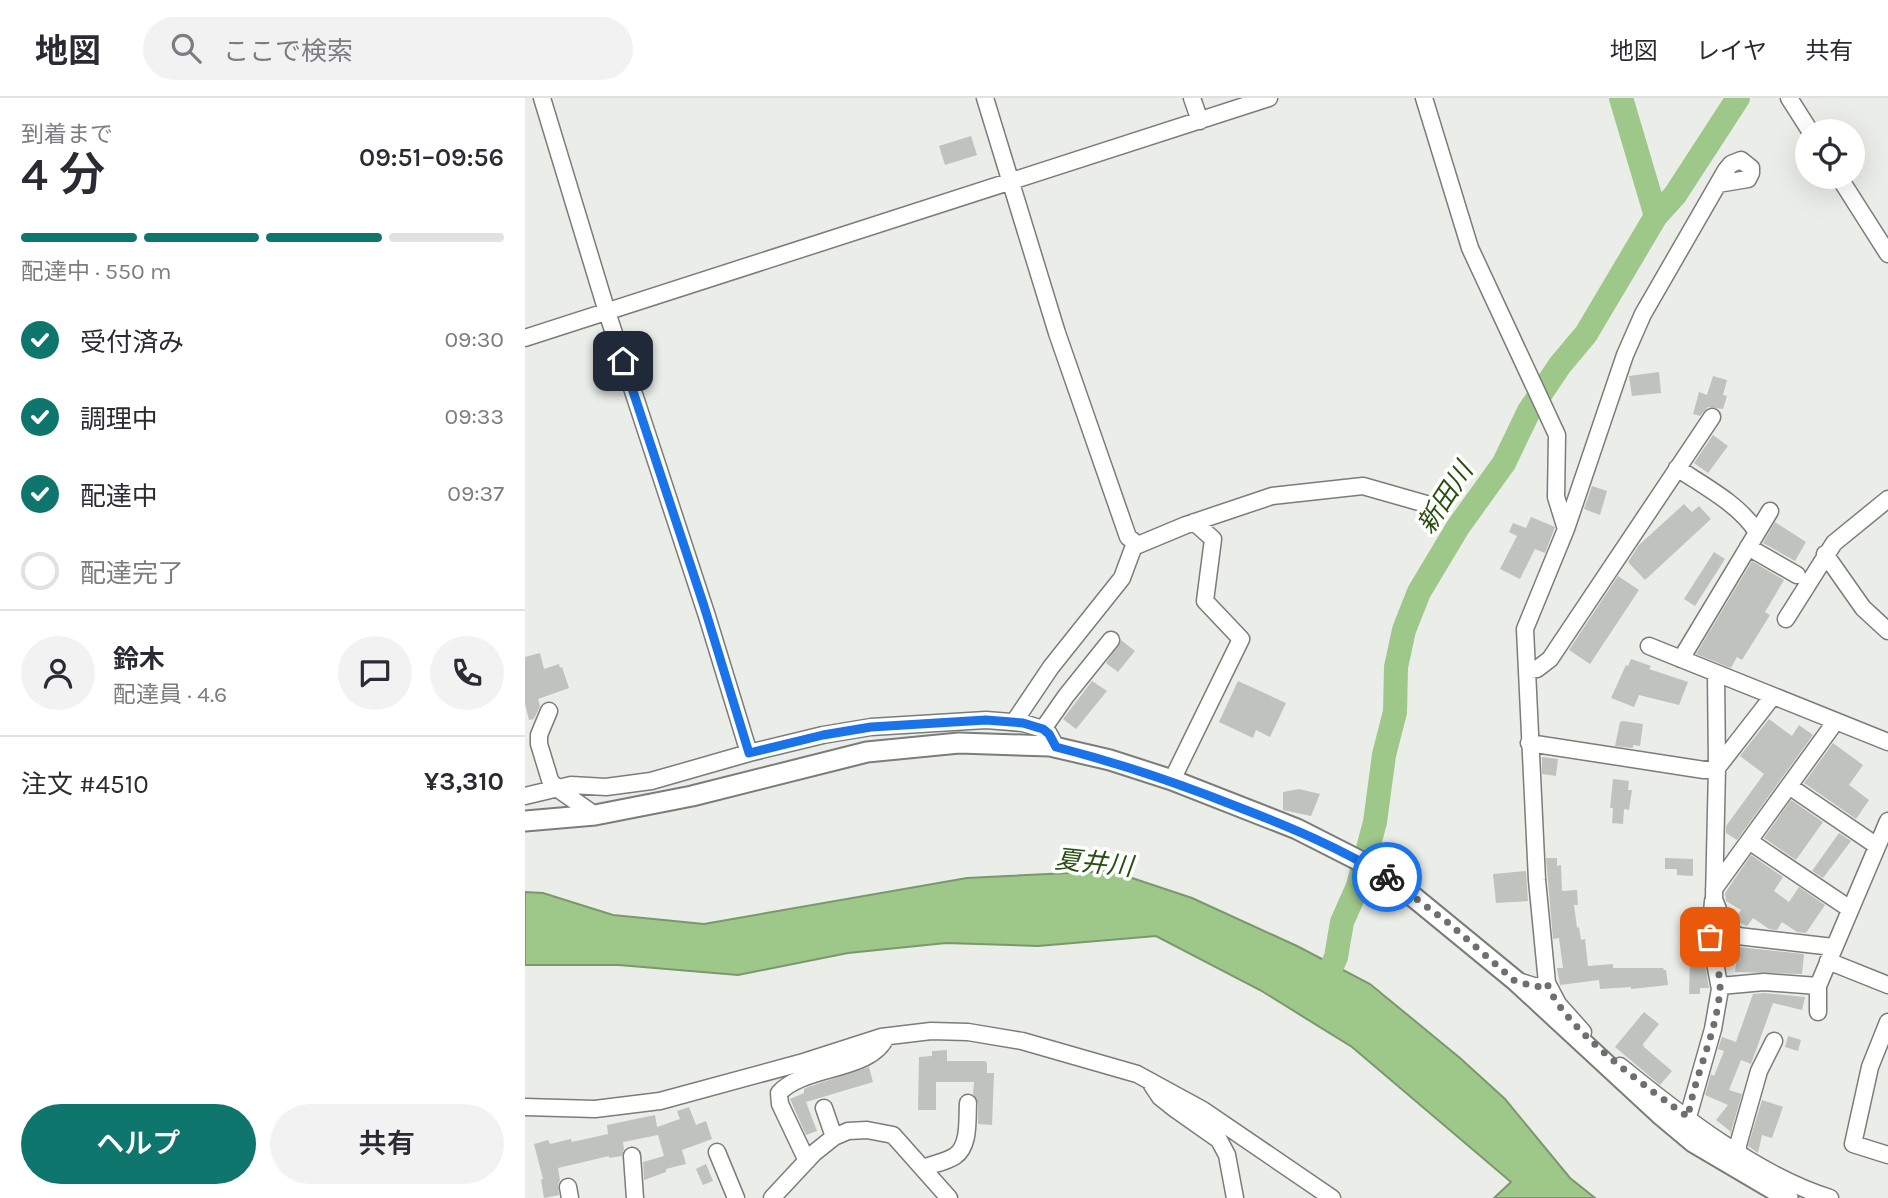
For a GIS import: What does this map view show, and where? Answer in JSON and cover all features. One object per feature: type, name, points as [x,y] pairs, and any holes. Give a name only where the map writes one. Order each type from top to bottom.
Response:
[{"type":"street","points":[[542,98],[607,312],[704,606],[749,753]]},
{"type":"street","points":[[985,98],[1013,181],[1057,333],[1128,537],[1138,545],[1194,522],[1272,496],[1363,486],[1440,508]]},
{"type":"street","points":[[1192,98],[1200,121]]},
{"type":"street","points":[[525,338],[1269,98]]},
{"type":"street","points":[[1424,98],[1470,248],[1557,435],[1556,497],[1566,528]]},
{"type":"street","points":[[1789,98],[1802,119]]},
{"type":"street","points":[[1718,184],[1643,314],[1625,355],[1566,528],[1525,629],[1537,880],[1547,983],[1565,1012],[1591,1039],[1646,1087],[1738,1153],[1789,1183],[1830,1198]]},
{"type":"street","points":[[1847,189],[1888,254]]},
{"type":"street","points":[[1528,670],[1537,669],[1550,659],[1712,417]]},
{"type":"street","points":[[1677,468],[1749,519],[1757,532]]},
{"type":"street","points":[[1786,619],[1834,542],[1887,501]]},
{"type":"street","points":[[1681,659],[1770,511]]},
{"type":"street","points":[[1172,780],[1241,639],[1205,601],[1213,539],[1194,522]]},
{"type":"street","points":[[1014,722],[1051,667],[1122,578],[1135,543]]},
{"type":"street","points":[[1748,547],[1797,575]]},
{"type":"street","points":[[1825,554],[1863,608],[1888,631]]},
{"type":"street","points":[[1043,729],[1111,640]]},
{"type":"street","points":[[1649,646],[1888,742]]},
{"type":"street","points":[[1688,1117],[1713,1029],[1720,986],[1710,937],[1714,894],[1717,768],[1716,674]]},
{"type":"street","points":[[1529,743],[1704,770],[1717,768],[1773,696]]},
{"type":"street","points":[[549,711],[539,735],[549,780],[595,815]]},
{"type":"street","points":[[525,796],[571,785],[606,787],[651,781],[749,753],[823,735],[871,727],[986,720],[1014,722],[1043,729],[1056,747]]},
{"type":"street","points":[[1714,894],[1836,721]]},
{"type":"street","points":[[525,821],[595,815],[692,796],[867,752],[959,743],[1056,747],[1110,760],[1172,780],[1326,843],[1399,884],[1515,981],[1693,1142],[1788,1198]]},
{"type":"street","points":[[1789,786],[1878,846]]},
{"type":"street","points":[[1818,1012],[1818,986],[1888,821]]},
{"type":"street","points":[[1749,841],[1850,909]]},
{"type":"street","points":[[1714,894],[1724,925],[1738,936],[1831,954],[1888,985]]},
{"type":"street","points":[[1515,981],[1537,987],[1547,983]]},
{"type":"street","points":[[1720,986],[1764,982],[1818,986]]},
{"type":"street","points":[[1888,1022],[1870,1067],[1853,1144],[1888,1155]]},
{"type":"street","points":[[525,1107],[596,1109],[660,1101],[886,1037],[931,1031],[991,1035],[1022,1041],[1137,1074],[1203,1110],[1332,1198]]},
{"type":"street","points":[[807,1161],[780,1104],[779,1093],[806,1077],[874,1053],[886,1037]]},
{"type":"street","points":[[1738,1153],[1759,1071],[1775,1041]]},
{"type":"street","points":[[1150,1081],[1160,1097],[1219,1140],[1227,1155],[1235,1198]]},
{"type":"street","points":[[923,1168],[955,1156],[960,1150],[966,1136],[968,1103]]},
{"type":"street","points":[[824,1108],[834,1137]]},
{"type":"street","points":[[772,1198],[834,1137],[848,1131],[867,1130],[893,1135],[949,1198]]},
{"type":"street","points":[[717,1152],[736,1198]]},
{"type":"street","points":[[632,1156],[635,1198]]},
{"type":"shaded area","points":[[1111,871],[1192,898],[1297,946],[1370,984],[1505,1099],[1570,1178],[1595,1198],[1494,1198],[1511,1182],[1352,1047],[1260,990],[1156,936],[1038,946],[946,943],[848,953],[738,975],[619,965],[525,965],[525,892],[543,893],[613,915],[704,924],[967,878]]},
{"type":"building","points":[[971,136],[977,155],[945,165],[939,146]]},
{"type":"building","points":[[1659,372],[1661,393],[1632,396],[1629,376]]},
{"type":"building","points":[[1713,376],[1727,380],[1723,395],[1727,396],[1723,409],[1708,407],[1700,416],[1693,414],[1699,392],[1707,395]]},
{"type":"building","points":[[1713,435],[1728,446],[1708,473],[1694,463]]},
{"type":"building","points":[[1592,486],[1607,491],[1600,515],[1584,509]]},
{"type":"building","points":[[1684,504],[1692,512],[1699,506],[1711,519],[1645,580],[1628,562],[1639,545]]},
{"type":"building","points":[[1531,517],[1555,527],[1545,553],[1535,549],[1520,579],[1500,569],[1517,536],[1509,532],[1513,523],[1526,528]]},
{"type":"building","points":[[1775,522],[1806,542],[1795,561],[1763,543]]},
{"type":"building","points":[[1714,552],[1725,559],[1695,606],[1684,599]]},
{"type":"building","points":[[1752,561],[1784,580],[1765,612],[1770,615],[1742,660],[1737,657],[1731,668],[1696,654]]},
{"type":"building","points":[[1618,576],[1639,590],[1590,664],[1569,650]]},
{"type":"building","points":[[1121,640],[1135,651],[1118,672],[1106,663]]},
{"type":"building","points":[[540,653],[544,669],[559,664],[560,668],[562,667],[569,688],[538,699],[540,706],[534,719],[529,720],[525,704],[525,657]]},
{"type":"building","points":[[1631,659],[1651,666],[1649,669],[1688,682],[1679,705],[1639,695],[1634,707],[1611,698]]},
{"type":"building","points":[[1092,681],[1107,691],[1076,729],[1063,719]]},
{"type":"building","points":[[1238,681],[1286,703],[1270,737],[1256,730],[1253,738],[1219,722]]},
{"type":"building","points":[[1769,719],[1792,736],[1799,725],[1813,735],[1737,840],[1726,833],[1726,826],[1764,774],[1740,756]]},
{"type":"building","points":[[1620,722],[1643,724],[1640,746],[1615,746]]},
{"type":"building","points":[[1833,743],[1863,765],[1849,785],[1869,800],[1856,819],[1804,783]]},
{"type":"building","points":[[1542,757],[1558,759],[1556,776],[1542,774]]},
{"type":"building","points":[[1613,779],[1629,781],[1628,790],[1632,790],[1629,810],[1624,809],[1623,824],[1612,823],[1613,808],[1610,808]]},
{"type":"building","points":[[1299,789],[1320,794],[1311,816],[1283,810],[1283,792]]},
{"type":"building","points":[[1791,800],[1823,822],[1796,860],[1764,838]]},
{"type":"building","points":[[1839,833],[1851,841],[1823,878],[1812,871]]},
{"type":"building","points":[[1751,855],[1783,877],[1774,891],[1789,902],[1799,887],[1825,905],[1806,933],[1797,932],[1782,922],[1777,930],[1769,929],[1753,918],[1747,926],[1734,920],[1741,910],[1726,901],[1725,893]]},
{"type":"building","points":[[1546,858],[1557,858],[1557,866],[1561,865],[1562,891],[1577,890],[1578,905],[1574,905],[1577,928],[1579,927],[1581,940],[1585,939],[1588,966],[1613,964],[1613,968],[1663,968],[1666,970],[1668,985],[1600,989],[1599,980],[1560,985],[1557,968],[1563,968],[1559,938],[1553,939]]},
{"type":"building","points":[[1665,858],[1693,859],[1693,876],[1677,875],[1677,869],[1665,869]]},
{"type":"building","points":[[1526,871],[1528,901],[1496,903],[1493,874]]},
{"type":"building","points":[[1738,947],[1804,954],[1802,974],[1735,972]]},
{"type":"building","points":[[1704,960],[1709,988],[1700,988],[1700,994],[1689,994],[1690,961]]},
{"type":"building","points":[[1753,994],[1805,997],[1802,1010],[1773,1003],[1751,1064],[1741,1060],[1729,1090],[1742,1094],[1730,1135],[1730,1131],[1716,1120],[1728,1105],[1705,1095],[1711,1074],[1714,1076],[1724,1051],[1718,1049],[1722,1037],[1736,1042]]},
{"type":"building","points":[[1644,1012],[1659,1024],[1643,1044],[1644,1047],[1672,1071],[1660,1085],[1615,1047]]},
{"type":"building","points":[[1788,1036],[1801,1040],[1798,1051],[1785,1047]]},
{"type":"building","points":[[947,1050],[947,1061],[985,1061],[987,1073],[994,1073],[992,1125],[978,1124],[978,1103],[973,1094],[974,1082],[936,1082],[936,1110],[918,1110],[919,1057],[932,1056],[932,1051]]},
{"type":"building","points":[[869,1067],[873,1082],[806,1102],[817,1131],[806,1135],[790,1099],[804,1093],[804,1089],[808,1087]]},
{"type":"building","points":[[1762,1100],[1783,1107],[1772,1138],[1762,1135],[1758,1153],[1748,1146]]},
{"type":"building","points":[[689,1107],[696,1125],[706,1121],[712,1139],[682,1150],[686,1164],[666,1169],[666,1172],[644,1180],[643,1162],[664,1156],[658,1135],[623,1142],[622,1156],[609,1156],[558,1168],[559,1195],[544,1198],[543,1179],[534,1144],[548,1140],[550,1144],[571,1139],[572,1142],[608,1134],[607,1125],[655,1115],[657,1127],[680,1119],[677,1111]]},
{"type":"building","points":[[706,1164],[713,1181],[703,1185],[696,1169]]},
{"type":"waterway","points":[[1621,98],[1656,216]]},
{"type":"waterway","name":"新田川","points":[[1325,982],[1336,957],[1342,922],[1358,886],[1375,822],[1384,755],[1395,712],[1396,667],[1404,630],[1419,592],[1458,527],[1504,463],[1529,411],[1560,365],[1586,334],[1656,216],[1675,195],[1738,98]]},
{"type":"way so far","points":[[1387,877],[1446,921],[1515,981],[1537,987],[1547,983],[1558,1004],[1576,1025],[1620,1066],[1688,1117],[1713,1029],[1720,989],[1710,937]]},
{"type":"route","points":[[623,361],[704,606],[749,753],[823,735],[871,727],[986,720],[1023,723],[1043,729],[1056,747],[1110,760],[1172,780],[1297,829],[1387,877]]},
{"type":"water label","name":"夏井川","points":[[1094,863]]}]
